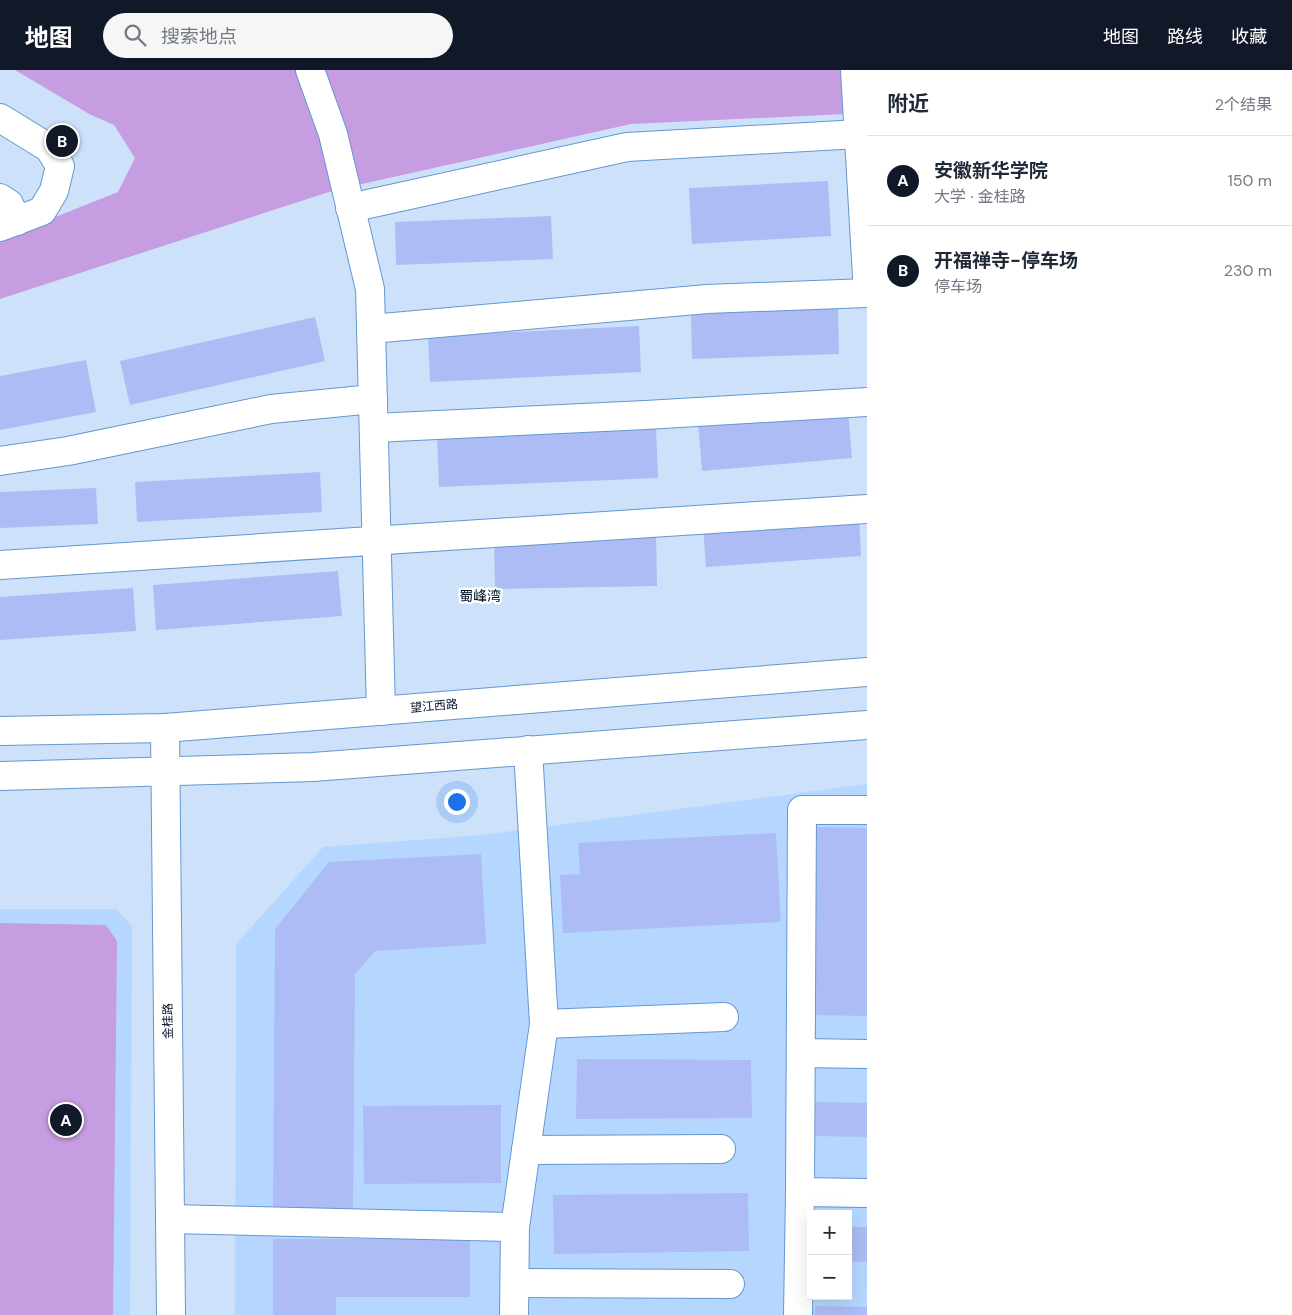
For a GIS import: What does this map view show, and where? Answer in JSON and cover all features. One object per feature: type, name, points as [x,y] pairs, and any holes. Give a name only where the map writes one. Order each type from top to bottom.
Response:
[{"type":"main road","points":[[310,70],[333,134],[370,289],[381,710]]},
{"type":"main road","points":[[855,70],[867,277]]},
{"type":"main road","points":[[0,118],[49,148],[60,166],[54,191],[42,211],[8,224],[9,204],[0,198]]},
{"type":"main road","points":[[350,208],[627,147],[859,134]]},
{"type":"main road","points":[[371,329],[707,299],[867,293]]},
{"type":"main road","points":[[0,461],[68,450],[271,409],[372,399]]},
{"type":"main road","points":[[374,428],[867,402]]},
{"type":"main road","points":[[0,565],[867,509]]},
{"type":"main road","name":"望江西路","points":[[0,731],[165,728],[867,672]]},
{"type":"main road","points":[[0,776],[313,767],[867,725]]},
{"type":"main road","name":"金桂路","points":[[165,728],[171,1315]]},
{"type":"main road","points":[[514,1315],[515,1227],[544,1024],[528,750]]},
{"type":"main road","points":[[798,1315],[802,810],[867,810]]},
{"type":"main road","points":[[544,1024],[724,1017]]},
{"type":"main road","points":[[801,1054],[867,1054]]},
{"type":"main road","points":[[526,1150],[721,1149]]},
{"type":"main road","points":[[800,1192],[867,1193]]},
{"type":"main road","points":[[170,1219],[515,1227]]},
{"type":"main road","points":[[515,1283],[730,1284]]},
{"type":"shaded area","points":[[15,70],[867,70],[867,113],[631,124],[335,190],[0,299],[0,239],[118,192],[135,158],[114,125],[91,115]]},
{"type":"shaded area","points":[[867,784],[867,1315],[235,1315],[236,944],[323,847],[482,835]]},
{"type":"shaded area","points":[[0,909],[116,909],[132,926],[130,1315],[0,1315]]},
{"type":"shaded area","points":[[0,923],[106,925],[117,941],[113,1315],[0,1315]]},
{"type":"building","points":[[828,181],[831,236],[692,244],[689,188]]},
{"type":"building","points":[[551,216],[553,259],[396,265],[395,222]]},
{"type":"building","points":[[838,307],[839,354],[692,359],[691,312]]},
{"type":"building","points":[[315,317],[325,361],[130,405],[120,361]]},
{"type":"building","points":[[639,326],[641,372],[430,382],[428,336]]},
{"type":"building","points":[[86,360],[96,412],[0,430],[0,376]]},
{"type":"building","points":[[848,410],[852,458],[702,471],[698,422]]},
{"type":"building","points":[[656,426],[658,478],[439,487],[437,436]]},
{"type":"building","points":[[320,472],[322,512],[137,522],[135,482]]},
{"type":"building","points":[[96,488],[98,524],[0,528],[0,492]]},
{"type":"building","points":[[859,515],[861,556],[706,567],[703,527]]},
{"type":"building","points":[[656,534],[657,586],[495,589],[494,538]]},
{"type":"building","points":[[338,571],[342,616],[156,630],[153,585]]},
{"type":"building","points":[[133,588],[136,631],[0,640],[0,597]]},
{"type":"building","points":[[817,827],[867,828],[867,1016],[813,1015]]},
{"type":"building","points":[[776,833],[781,922],[563,933],[560,875],[580,874],[578,843]]},
{"type":"building","points":[[481,854],[486,944],[375,951],[355,974],[353,1212],[273,1212],[275,929],[329,862]]},
{"type":"building","points":[[577,1059],[751,1060],[752,1118],[576,1119]]},
{"type":"building","points":[[815,1102],[867,1103],[867,1137],[814,1136]]},
{"type":"building","points":[[501,1105],[501,1183],[364,1184],[363,1106]]},
{"type":"building","points":[[748,1193],[749,1251],[554,1254],[553,1195]]},
{"type":"building","points":[[852,1227],[867,1227],[867,1262],[852,1261]]},
{"type":"building","points":[[273,1239],[470,1239],[470,1297],[336,1297],[336,1315],[273,1315]]},
{"type":"building","points":[[815,1306],[867,1307],[867,1315],[815,1315]]},
{"type":"place","name":"开福禅寺-停车场","points":[[62,141]]},
{"type":"place","name":"安徽新华学院","points":[[66,1120]]},
{"type":"district","name":"蜀峰湾","points":[[480,596]]}]
